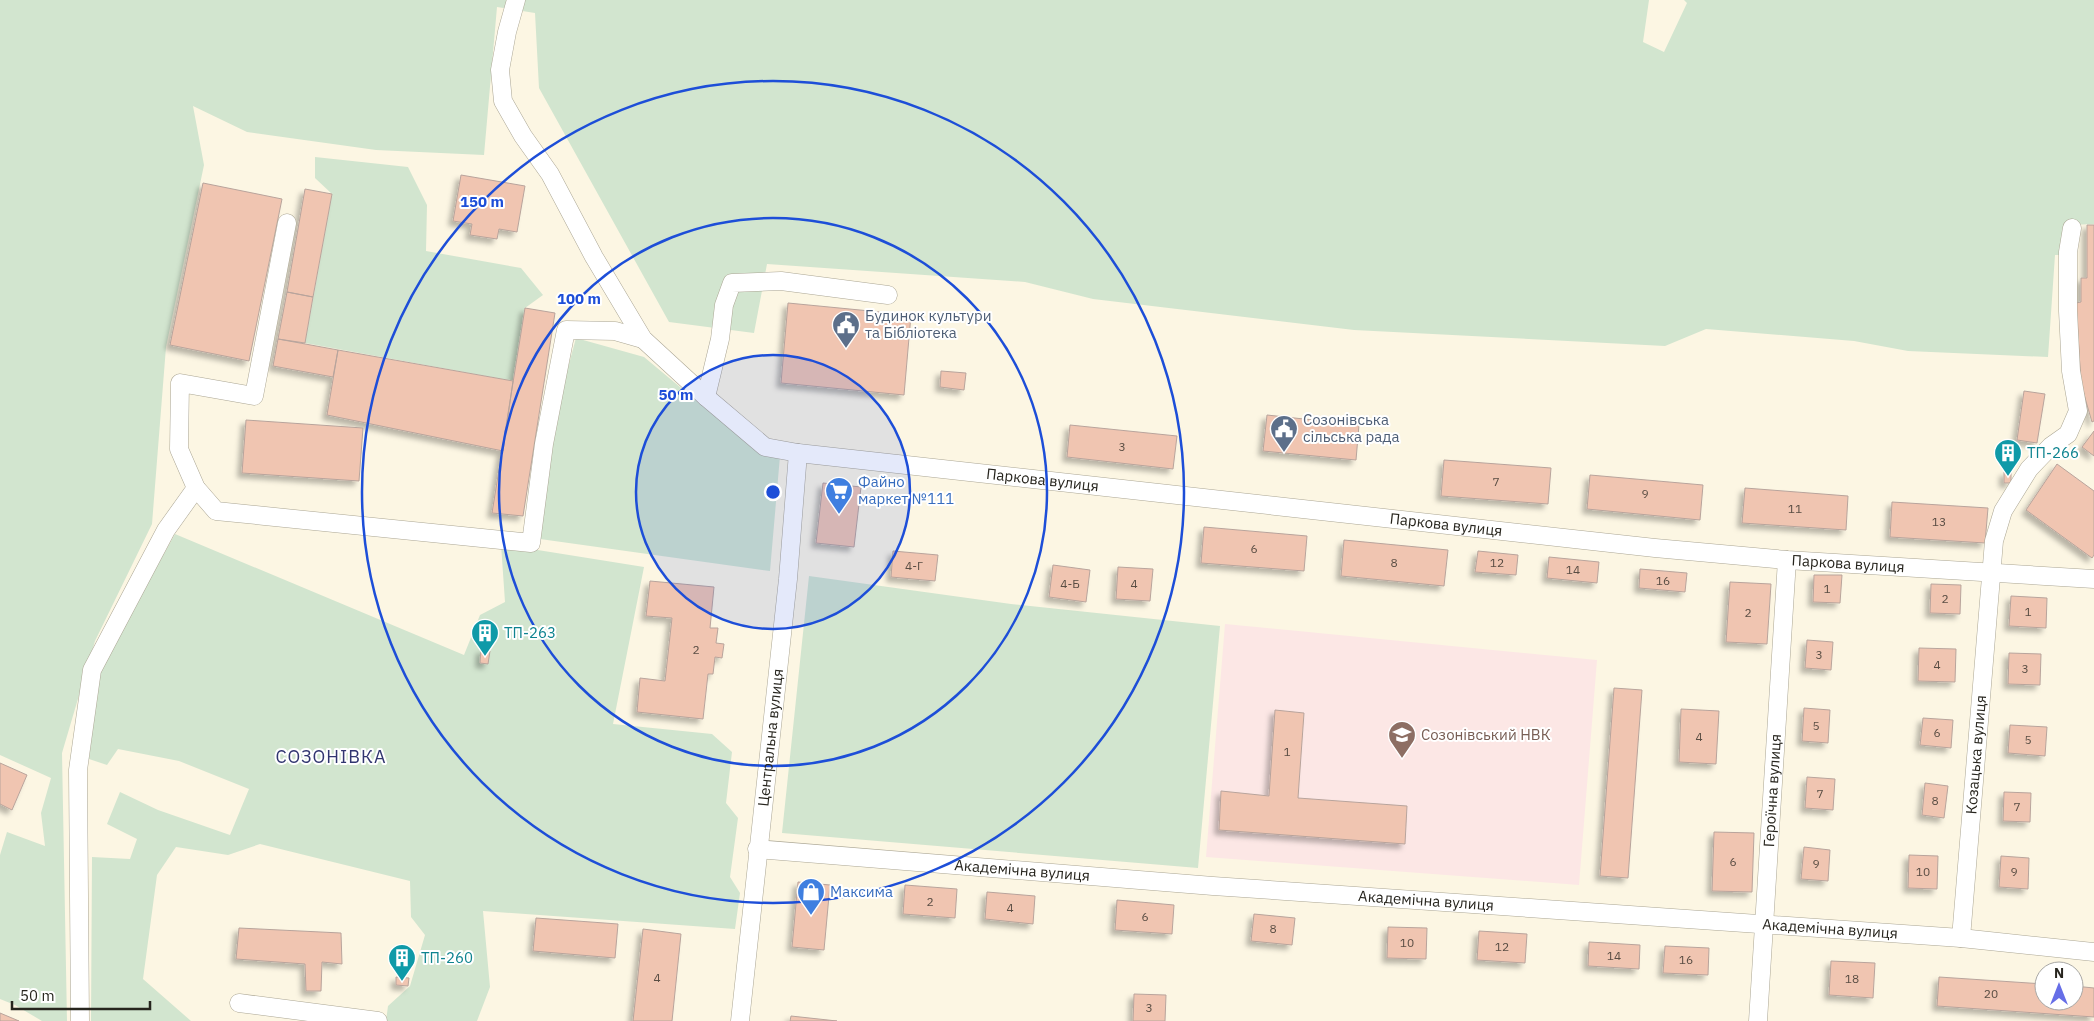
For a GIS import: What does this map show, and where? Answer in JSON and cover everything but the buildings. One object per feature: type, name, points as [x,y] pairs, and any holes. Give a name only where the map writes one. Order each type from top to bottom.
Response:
[{"type":"street","points":[[516,0],[507,32],[500,70],[503,101],[523,136],[550,174],[594,257],[644,339]]},
{"type":"street","points":[[287,223],[254,396],[180,383],[179,449],[196,488],[216,511],[531,543],[544,444],[566,330],[615,331],[644,339]]},
{"type":"street","name":"Козацька вулиця","points":[[1960,938],[1994,541],[2003,511],[2029,469],[2052,446],[2068,434],[2078,411],[2071,372],[2068,311],[2068,252],[2072,228]]},
{"type":"street","points":[[706,397],[720,339],[724,305],[732,282],[781,281],[888,295]]},
{"type":"street","name":"Паркова вулиця","points":[[644,339],[706,397],[764,447],[798,453],[1635,546],[1787,560],[2094,580]]},
{"type":"street","name":"Центральна вулиця","points":[[740,1021],[757,849],[788,579],[798,453]]},
{"type":"street","points":[[80,1021],[78,770],[92,670],[166,530],[196,488]]},
{"type":"street","name":"Героїчна вулиця","points":[[1758,1021],[1787,560]]},
{"type":"street","name":"Академічна вулиця","points":[[757,849],[1223,886],[1960,938],[2094,952]]},
{"type":"street","points":[[239,1003],[378,1021]]},
{"type":"shaded area","name":"Созонівський НВК","points":[[1225,624],[1597,660],[1579,885],[1206,857]]},
{"type":"green space","points":[[0,0],[1649,0],[1643,42],[1664,52],[1687,3],[1684,0],[2094,0],[2094,224],[2069,225],[2061,255],[2055,255],[2048,357],[1908,351],[1854,341],[1706,329],[1665,346],[1354,330],[1093,299],[1025,282],[767,264],[754,333],[669,322],[539,88],[535,13],[497,7],[484,155],[376,150],[247,132],[193,106],[204,165],[166,347],[152,524],[95,641],[62,753],[67,1021],[42,1021],[15,1005],[0,999],[0,855],[7,832],[45,846],[41,813],[51,778],[0,755]]},
{"type":"green space","points":[[315,157],[408,167],[427,205],[426,251],[521,268],[543,295],[525,308],[513,381],[305,343],[332,194],[315,178]]},
{"type":"green space","points":[[576,338],[644,357],[758,452],[780,456],[770,571],[540,539],[550,434]]},
{"type":"green space","points":[[175,534],[464,655],[480,615],[505,602],[501,544],[644,567],[613,724],[712,734],[732,752],[726,803],[738,818],[730,877],[740,893],[735,929],[483,911],[490,987],[477,1021],[386,1021],[388,1006],[410,986],[425,935],[411,917],[410,881],[260,844],[228,855],[176,847],[157,875],[143,979],[191,1021],[91,1021],[92,857],[130,859],[137,839],[107,824],[120,792],[158,810],[230,835],[249,789],[179,761],[118,749],[107,765],[89,759],[99,671]]},
{"type":"green space","points":[[809,576],[1011,604],[1220,626],[1198,868],[782,833]]},
{"type":"place","name":"Будинок культури та Бібліотека","points":[[846,349]]},
{"type":"place","name":"Созонівська сільська рада","points":[[1284,453]]},
{"type":"place","name":"ТП-266","points":[[2008,477]]},
{"type":"place","name":"Файно маркет №111","points":[[839,515]]},
{"type":"place","name":"ТП-263","points":[[485,657]]},
{"type":"place","name":"Созонівський НВК","points":[[1402,759]]},
{"type":"place","name":"Максима","points":[[811,916]]},
{"type":"place","name":"ТП-260","points":[[402,982]]},
{"type":"district","name":"СОЗОНІВКА","points":[[331,757]]}]
